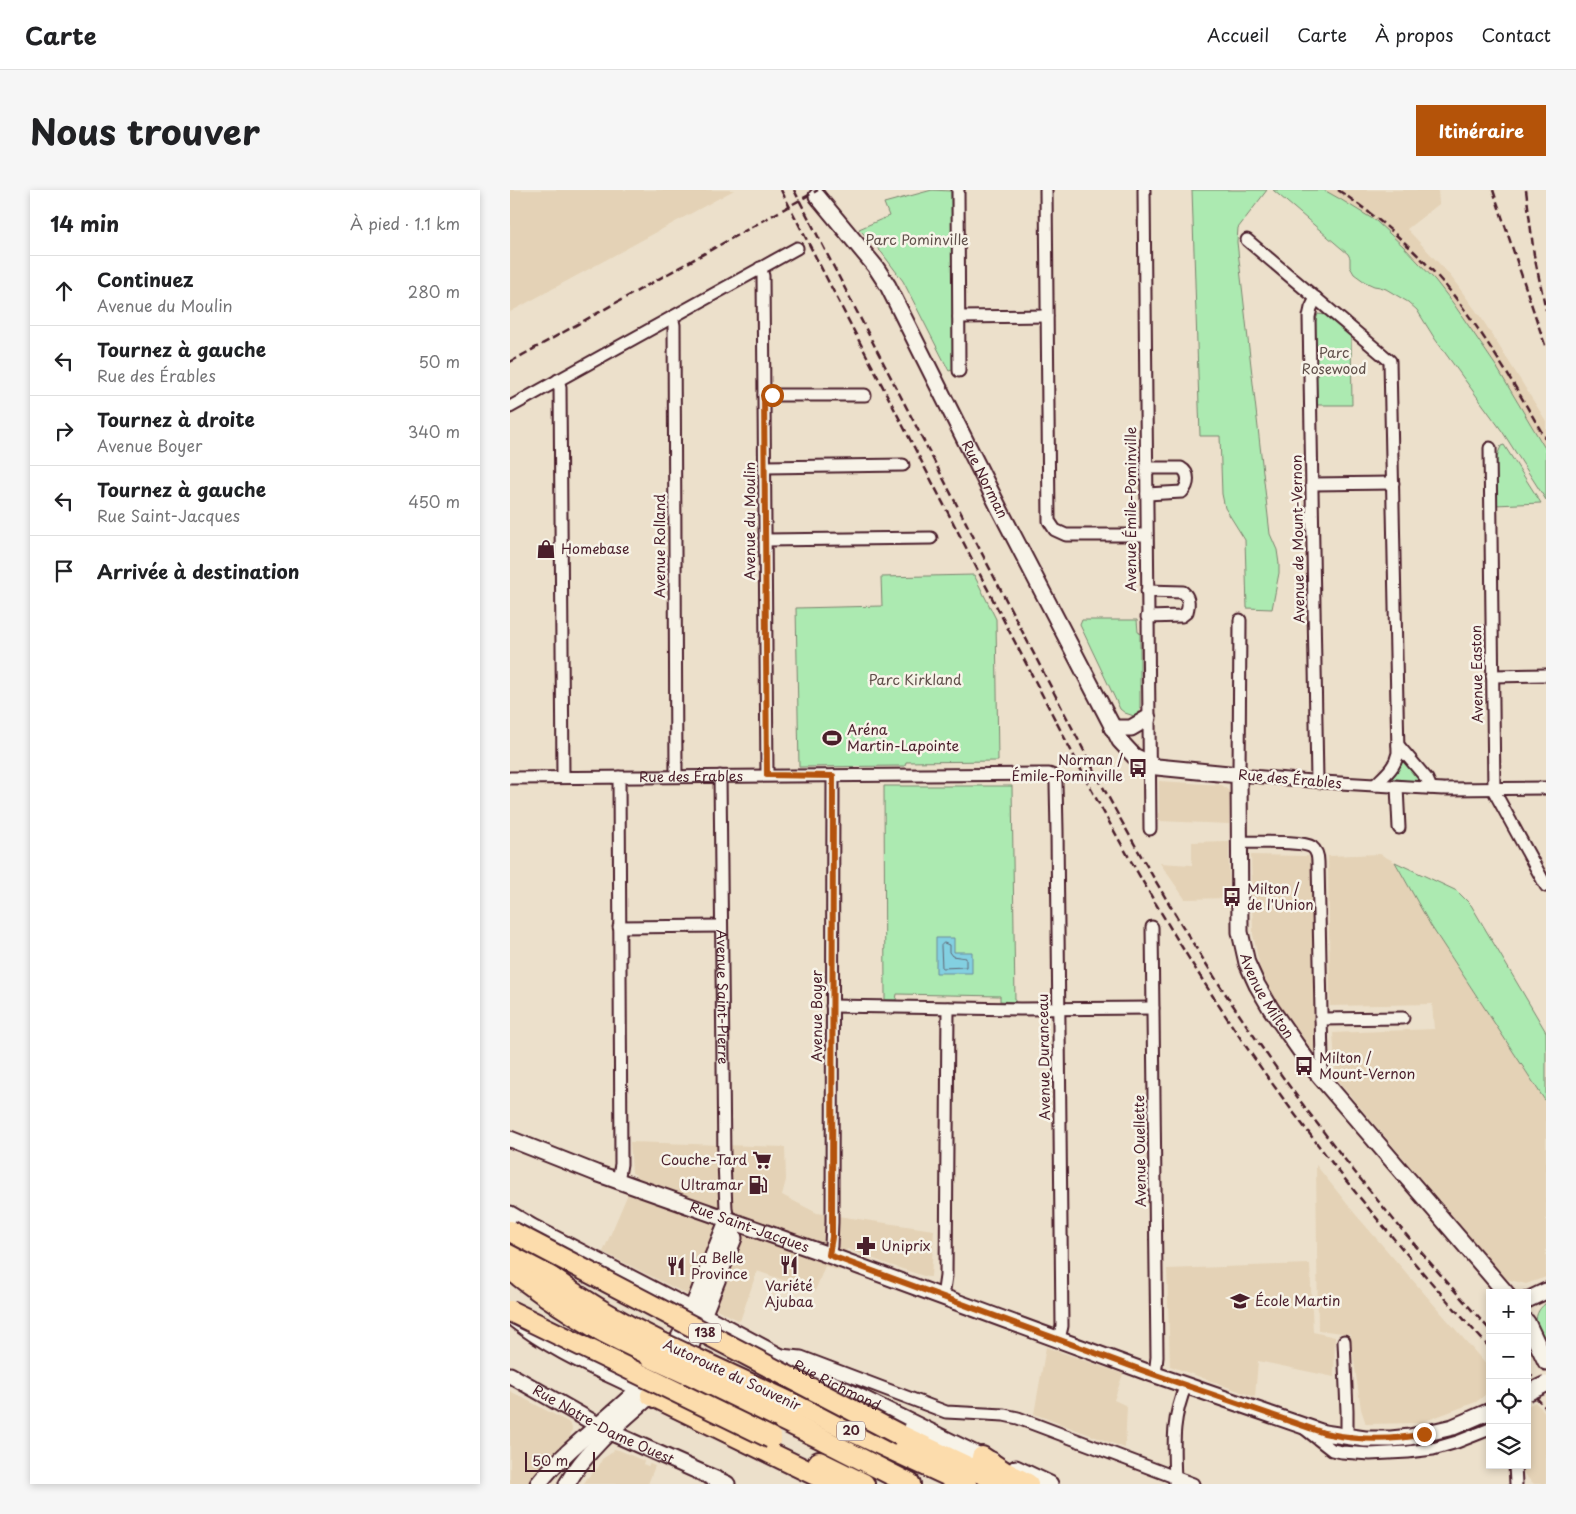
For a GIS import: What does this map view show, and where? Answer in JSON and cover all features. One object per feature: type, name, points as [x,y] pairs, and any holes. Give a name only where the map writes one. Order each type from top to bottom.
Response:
[{"type":"highway","name":"138","points":[[510,1231],[900,1434],[1004,1484]]},
{"type":"highway","name":"Autoroute du Souvenir","points":[[510,1246],[586,1302],[626,1325],[655,1349]]},
{"type":"highway","name":"Autoroute du Souvenir","points":[[510,1269],[608,1336],[655,1349],[690,1366],[966,1484]]},
{"type":"highway","points":[[510,1311],[864,1484]]},
{"type":"highway","name":"Autoroute du Souvenir","points":[[690,1366],[798,1427],[910,1484]]},
{"type":"highway","points":[[644,1392],[834,1484]]},
{"type":"highway","points":[[982,1457],[1028,1484]]},
{"type":"main road","name":"Rue Norman","points":[[817,196],[875,266],[888,286],[1112,728],[1123,746],[1149,764]]},
{"type":"main road","points":[[1112,728],[1131,728],[1148,718]]},
{"type":"main road","name":"Rue des Érables","points":[[1149,764],[1167,769],[1239,775]]},
{"type":"main road","name":"Avenue Milton","points":[[1239,775],[1240,932],[1247,963],[1266,1001],[1317,1073],[1503,1289]]},
{"type":"main road","name":"Rue Saint-Jacques","points":[[510,1139],[568,1163],[829,1255],[1154,1375],[1324,1433],[1347,1437],[1380,1439],[1419,1435],[1454,1427],[1486,1414]]},
{"type":"main road","name":"Rue Richmond","points":[[510,1214],[548,1236],[698,1312],[817,1376],[982,1457],[1007,1464],[1050,1484]]},
{"type":"main road","name":"Avenue Saint-Pierre","points":[[538,1484],[558,1460],[603,1428],[644,1392],[672,1375],[685,1359],[728,1219]]},
{"type":"main road","points":[[1531,1298],[1546,1291]]},
{"type":"main road","points":[[510,1316],[537,1336],[571,1356],[644,1392]]},
{"type":"main road","points":[[1531,1330],[1546,1362]]},
{"type":"main road","name":"Rue Notre-Dame Ouest","points":[[510,1375],[603,1428],[727,1484]]},
{"type":"main road","points":[[1531,1391],[1546,1384]]},
{"type":"main road","name":"Avenue Saint-Pierre","points":[[567,1484],[587,1456],[603,1428]]},
{"type":"street","points":[[958,190],[959,371]]},
{"type":"street","points":[[1046,190],[1048,518],[1050,525],[1055,530],[1066,535],[1146,535]]},
{"type":"street","name":"Avenue Émile-Pominville","points":[[1144,190],[1150,829]]},
{"type":"street","points":[[1246,240],[1390,362],[1398,753],[1395,763],[1388,773],[1375,785]]},
{"type":"street","points":[[510,407],[797,248]]},
{"type":"street","name":"Avenue du Moulin","points":[[760,268],[763,276],[767,775]]},
{"type":"street","name":"Avenue de Mount-Vernon","points":[[1316,298],[1309,317],[1317,781]]},
{"type":"street","points":[[959,317],[1047,316]]},
{"type":"street","name":"Avenue Rolland","points":[[672,317],[674,325],[676,776]]},
{"type":"street","points":[[558,380],[560,387],[561,426],[563,778]]},
{"type":"street","points":[[764,395],[865,395]]},
{"type":"street","name":"Avenue Easton","points":[[1490,448],[1494,789],[1546,886]]},
{"type":"street","points":[[765,468],[903,465]]},
{"type":"street","points":[[1147,468],[1182,468],[1186,473],[1187,480],[1186,487],[1182,492],[1147,494]]},
{"type":"street","points":[[1312,484],[1393,483]]},
{"type":"street","points":[[765,540],[931,538]]},
{"type":"street","points":[[1147,591],[1183,592],[1188,603],[1184,615],[1147,617]]},
{"type":"street","name":"Avenue Milton","points":[[1239,775],[1240,620]]},
{"type":"street","points":[[1492,676],[1546,675]]},
{"type":"street","points":[[1398,745],[1427,779],[1431,788]]},
{"type":"street","name":"Rue des Érables","points":[[510,778],[767,775],[1052,775]]},
{"type":"street","name":"Avenue Duranceau","points":[[1052,775],[1056,783],[1062,1316],[1060,1340]]},
{"type":"street","name":"Rue des Érables","points":[[1239,775],[1397,787],[1445,789],[1546,788]]},
{"type":"street","name":"Avenue Saint-Pierre","points":[[720,776],[725,1184],[728,1219]]},
{"type":"street","name":"Avenue Boyer","points":[[829,1255],[832,1237],[833,776]]},
{"type":"street","points":[[618,1181],[621,1164],[619,777]]},
{"type":"street","points":[[1397,787],[1399,828]]},
{"type":"street","points":[[1240,842],[1303,844],[1313,848],[1317,854],[1322,1018],[1322,1063],[1321,1069],[1317,1073]]},
{"type":"street","points":[[619,927],[721,926]]},
{"type":"street","name":"Avenue Ouellette","points":[[1152,927],[1157,1357],[1154,1375]]},
{"type":"street","points":[[832,1006],[1058,1009],[1153,1008]]},
{"type":"street","points":[[943,1297],[946,1276],[948,1008]]},
{"type":"street","points":[[1322,1018],[1403,1018]]},
{"type":"street","points":[[1344,1341],[1347,1437]]},
{"type":"street","points":[[778,1355],[801,1357],[946,1412],[1014,1417],[1175,1480],[1193,1484]]},
{"type":"street","points":[[1175,1480],[1175,1422],[1178,1405],[1186,1385]]},
{"type":"street","name":"Rue Saint-Jacques","points":[[1301,1426],[1332,1450],[1370,1454],[1433,1449],[1486,1431]]},
{"type":"street","points":[[1516,1469],[1519,1483]]},
{"type":"shaded area","points":[[510,190],[734,190],[510,312]]},
{"type":"shaded area","points":[[1324,190],[1438,190],[1439,204],[1407,229],[1449,274],[1482,319],[1506,357],[1546,421],[1546,450],[1496,366],[1435,280],[1403,246],[1340,199]]},
{"type":"shaded area","points":[[1159,781],[1222,785],[1230,792],[1229,824],[1159,821]]},
{"type":"shaded area","points":[[1229,841],[1229,898],[1185,899],[1160,863],[1192,865],[1192,842]]},
{"type":"shaded area","points":[[1380,854],[1395,862],[1431,926],[1546,1102],[1546,1277],[1526,1284],[1506,1279],[1336,1079],[1333,1033],[1434,1029],[1432,1004],[1330,1006],[1328,856]]},
{"type":"shaded area","points":[[1251,855],[1308,856],[1312,860],[1314,1053],[1276,1000],[1260,969],[1253,934]]},
{"type":"shaded area","points":[[630,1142],[785,1147],[786,1180],[782,1195],[817,1213],[934,1230],[931,1277],[890,1265],[847,1249],[839,1271],[825,1266],[815,1291],[757,1271],[740,1321],[603,1252],[636,1175],[632,1173]]},
{"type":"shaded area","points":[[1316,1165],[1356,1215],[1486,1364],[1486,1394],[1476,1402],[1420,1423],[1366,1424],[1361,1409],[1350,1334],[1318,1330]]},
{"type":"shaded area","name":"École Martin","points":[[1310,1264],[1313,1332],[1335,1337],[1334,1377],[1258,1361],[1255,1397],[1170,1366],[1167,1269]]},
{"type":"shaded area","points":[[1046,1347],[1123,1374],[1114,1400],[1127,1406],[1125,1448],[1034,1414]]},
{"type":"shaded area","points":[[510,1391],[568,1422],[572,1429],[570,1437],[528,1484],[510,1484]]},
{"type":"shaded area","points":[[1535,1402],[1546,1413],[1546,1484],[1534,1484],[1521,1469],[1531,1469],[1531,1404]]},
{"type":"shaded area","points":[[614,1449],[644,1461],[643,1464],[655,1466],[648,1484],[584,1484],[587,1478],[598,1468],[602,1459],[613,1452]]},
{"type":"green space","name":"Parc Pominville","points":[[932,190],[951,191],[954,369],[949,371],[903,281],[882,253],[859,229],[889,216],[884,203]]},
{"type":"green space","points":[[1192,190],[1267,190],[1238,228],[1237,242],[1270,534],[1277,550],[1279,564],[1272,609],[1247,608],[1245,540],[1225,508],[1222,494],[1220,436],[1200,436]]},
{"type":"green space","points":[[1273,190],[1324,190],[1376,221],[1435,280],[1496,366],[1546,450],[1546,500],[1502,431],[1435,339],[1417,310],[1408,302],[1386,289],[1365,282],[1354,274],[1350,267],[1348,254]]},
{"type":"green space","name":"Parc Rosewood","points":[[1318,314],[1326,315],[1351,336],[1352,405],[1317,405],[1315,323]]},
{"type":"green space","points":[[1504,445],[1541,503],[1495,505],[1495,461],[1501,446]]},
{"type":"green space","name":"Parc Kirkland","points":[[974,575],[996,619],[998,761],[906,762],[905,766],[799,767],[796,608],[882,606],[881,577]]},
{"type":"green space","points":[[1082,620],[1137,620],[1138,632],[1140,633],[1140,709],[1137,717],[1120,709],[1080,625]]},
{"type":"green space","points":[[1404,760],[1422,783],[1391,778],[1401,761]]},
{"type":"green space","points":[[884,786],[1012,786],[1015,1002],[1000,1001],[1000,996],[897,994],[896,1000],[885,1000]]},
{"type":"green space","points":[[1395,862],[1457,891],[1471,905],[1546,1032],[1546,1102],[1431,926]]},
{"type":"green space","points":[[1546,1303],[1546,1350],[1538,1331],[1536,1319],[1537,1314]]},
{"type":"water","points":[[936,938],[954,938],[954,952],[972,952],[972,973],[936,973]]},
{"type":"railway","points":[[781,190],[1091,789],[1184,950],[1245,1045],[1302,1124],[1393,1238],[1486,1344]]},
{"type":"railway","points":[[794,190],[1096,774],[1172,909],[1234,1007],[1311,1115],[1368,1189],[1486,1325]]},
{"type":"railway","points":[[510,362],[818,190]]},
{"type":"railway","points":[[1338,190],[1372,214],[1403,241],[1445,285],[1493,352],[1546,440]]},
{"type":"railway","points":[[1493,190],[1546,348]]},
{"type":"railway","points":[[1526,190],[1534,255],[1546,310]]},
{"type":"railway","points":[[1531,1375],[1546,1391]]},
{"type":"railway","points":[[1531,1392],[1546,1408]]},
{"type":"place","name":"Homebase","points":[[546,549]]},
{"type":"place","name":"Aréna Martin-Lapointe","points":[[832,738]]},
{"type":"place","name":"Norman / Émile-Pominville","points":[[1138,768]]},
{"type":"place","name":"Milton / de l'Union","points":[[1232,897]]},
{"type":"place","name":"Milton / Mount-Vernon","points":[[1304,1066]]},
{"type":"place","name":"Couche-Tard","points":[[762,1160]]},
{"type":"place","name":"Ultramar","points":[[758,1185]]},
{"type":"place","name":"Uniprix","points":[[866,1246]]},
{"type":"place","name":"Variété Ajubaa","points":[[789,1265]]},
{"type":"place","name":"La Belle Province","points":[[676,1266]]},
{"type":"place","name":"École Martin","points":[[1240,1301]]},
{"type":"route","points":[[772,395],[764,395],[767,775],[833,776],[832,1237],[829,1255],[1147,1372],[1324,1433],[1372,1439],[1390,1439],[1424,1434]]}]
